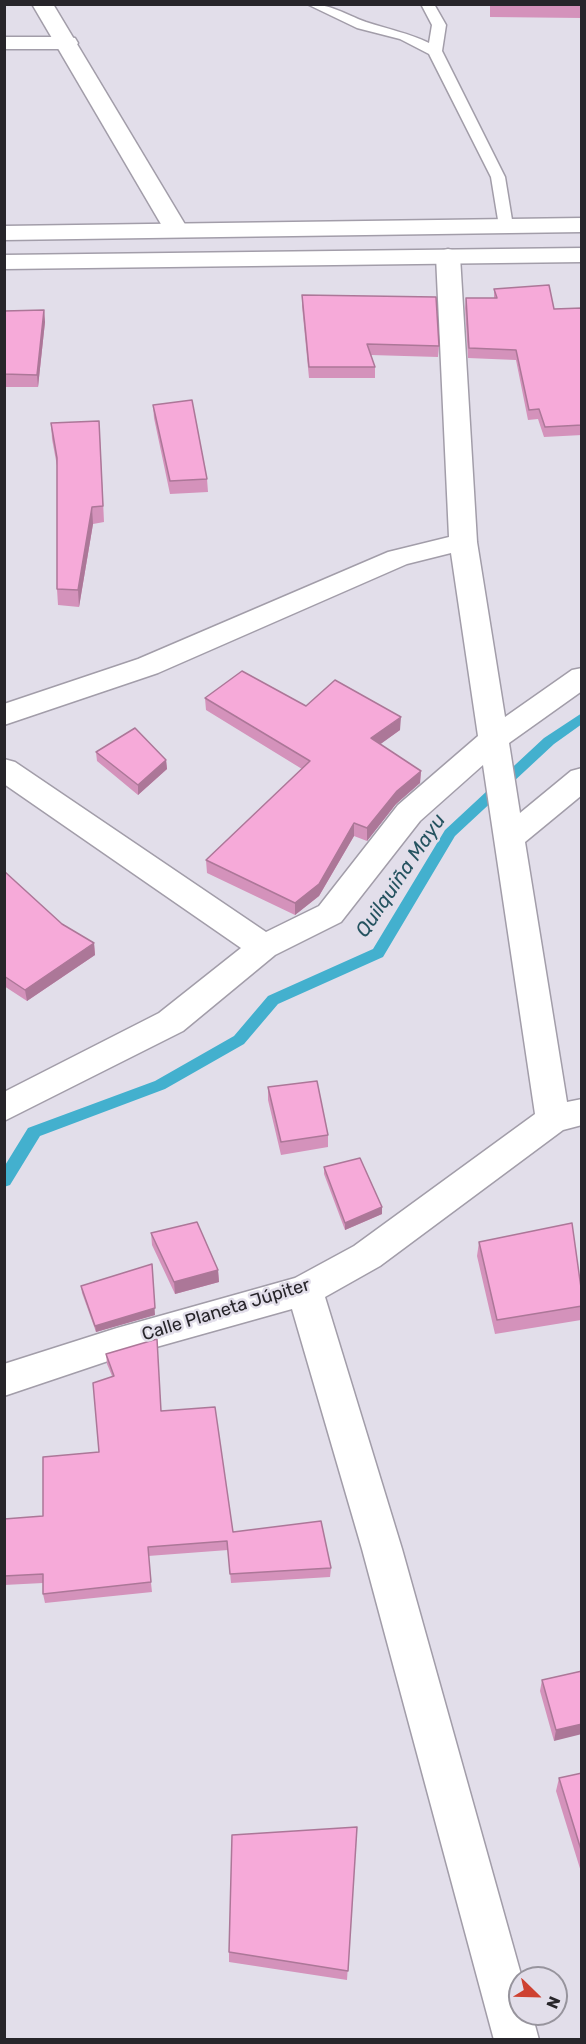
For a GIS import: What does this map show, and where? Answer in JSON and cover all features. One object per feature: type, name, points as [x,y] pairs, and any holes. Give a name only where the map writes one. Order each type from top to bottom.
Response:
[{"type":"main road","points":[[42,4],[177,231]]},
{"type":"main road","points":[[4,43],[67,43]]},
{"type":"main road","points":[[4,233],[582,225]]},
{"type":"main road","points":[[4,262],[582,255]]},
{"type":"main road","points":[[448,256],[463,542],[509,839],[567,1116]]},
{"type":"main road","points":[[4,715],[148,666],[398,558],[463,542]]},
{"type":"main road","points":[[4,1108],[171,1022],[264,947],[330,914],[409,813],[494,739],[582,677]]},
{"type":"main road","points":[[4,770],[264,947]]},
{"type":"main road","points":[[509,839],[582,778]]},
{"type":"main road","name":"Calle Planeta Júpiter","points":[[4,1380],[117,1343],[305,1290],[368,1256],[567,1116]]},
{"type":"main road","points":[[305,1290],[382,1549],[516,2040]]},
{"type":"lane","points":[[313,4],[362,25],[405,36],[435,51]]},
{"type":"lane","points":[[427,4],[439,26],[435,51],[498,177],[506,226]]},
{"type":"building","points":[[549,285],[554,309],[582,308],[582,425],[545,427],[539,409],[529,410],[516,350],[469,348],[466,298],[497,298],[494,289]]},
{"type":"building","points":[[302,295],[436,297],[439,346],[367,344],[375,367],[309,367]]},
{"type":"building","points":[[44,310],[37,375],[4,374],[4,311]]},
{"type":"building","points":[[192,400],[207,479],[170,481],[153,405]]},
{"type":"building","points":[[99,421],[103,506],[92,507],[78,590],[57,589],[57,458],[51,423]]},
{"type":"building","points":[[242,671],[306,706],[335,680],[401,717],[371,738],[421,771],[397,791],[367,828],[354,823],[319,884],[295,903],[206,860],[310,761],[205,698]]},
{"type":"building","points":[[135,728],[166,760],[138,785],[96,752]]},
{"type":"building","points":[[4,871],[62,924],[94,943],[25,990],[4,976]]},
{"type":"building","points":[[317,1081],[328,1135],[281,1142],[268,1087]]},
{"type":"building","points":[[360,1158],[382,1207],[345,1223],[324,1167]]},
{"type":"building","points":[[197,1222],[218,1270],[174,1282],[151,1233]]},
{"type":"building","points":[[572,1223],[582,1306],[497,1320],[479,1242]]},
{"type":"building","points":[[152,1264],[155,1308],[95,1326],[81,1286]]},
{"type":"building","points":[[157,1339],[161,1411],[215,1407],[233,1532],[321,1521],[331,1568],[230,1574],[227,1541],[148,1547],[151,1582],[43,1594],[43,1574],[4,1576],[4,1519],[43,1516],[43,1457],[99,1452],[93,1383],[114,1376],[106,1354]]},
{"type":"building","points":[[582,1671],[582,1724],[556,1730],[542,1680]]},
{"type":"building","points":[[582,1773],[582,1853],[559,1778]]},
{"type":"building","points":[[357,1827],[348,1971],[229,1952],[232,1835]]},
{"type":"waterway","name":"Quilquiña Mayu","points":[[4,1181],[34,1132],[160,1085],[239,1040],[273,1000],[378,953],[450,833],[549,741],[582,717]]}]
